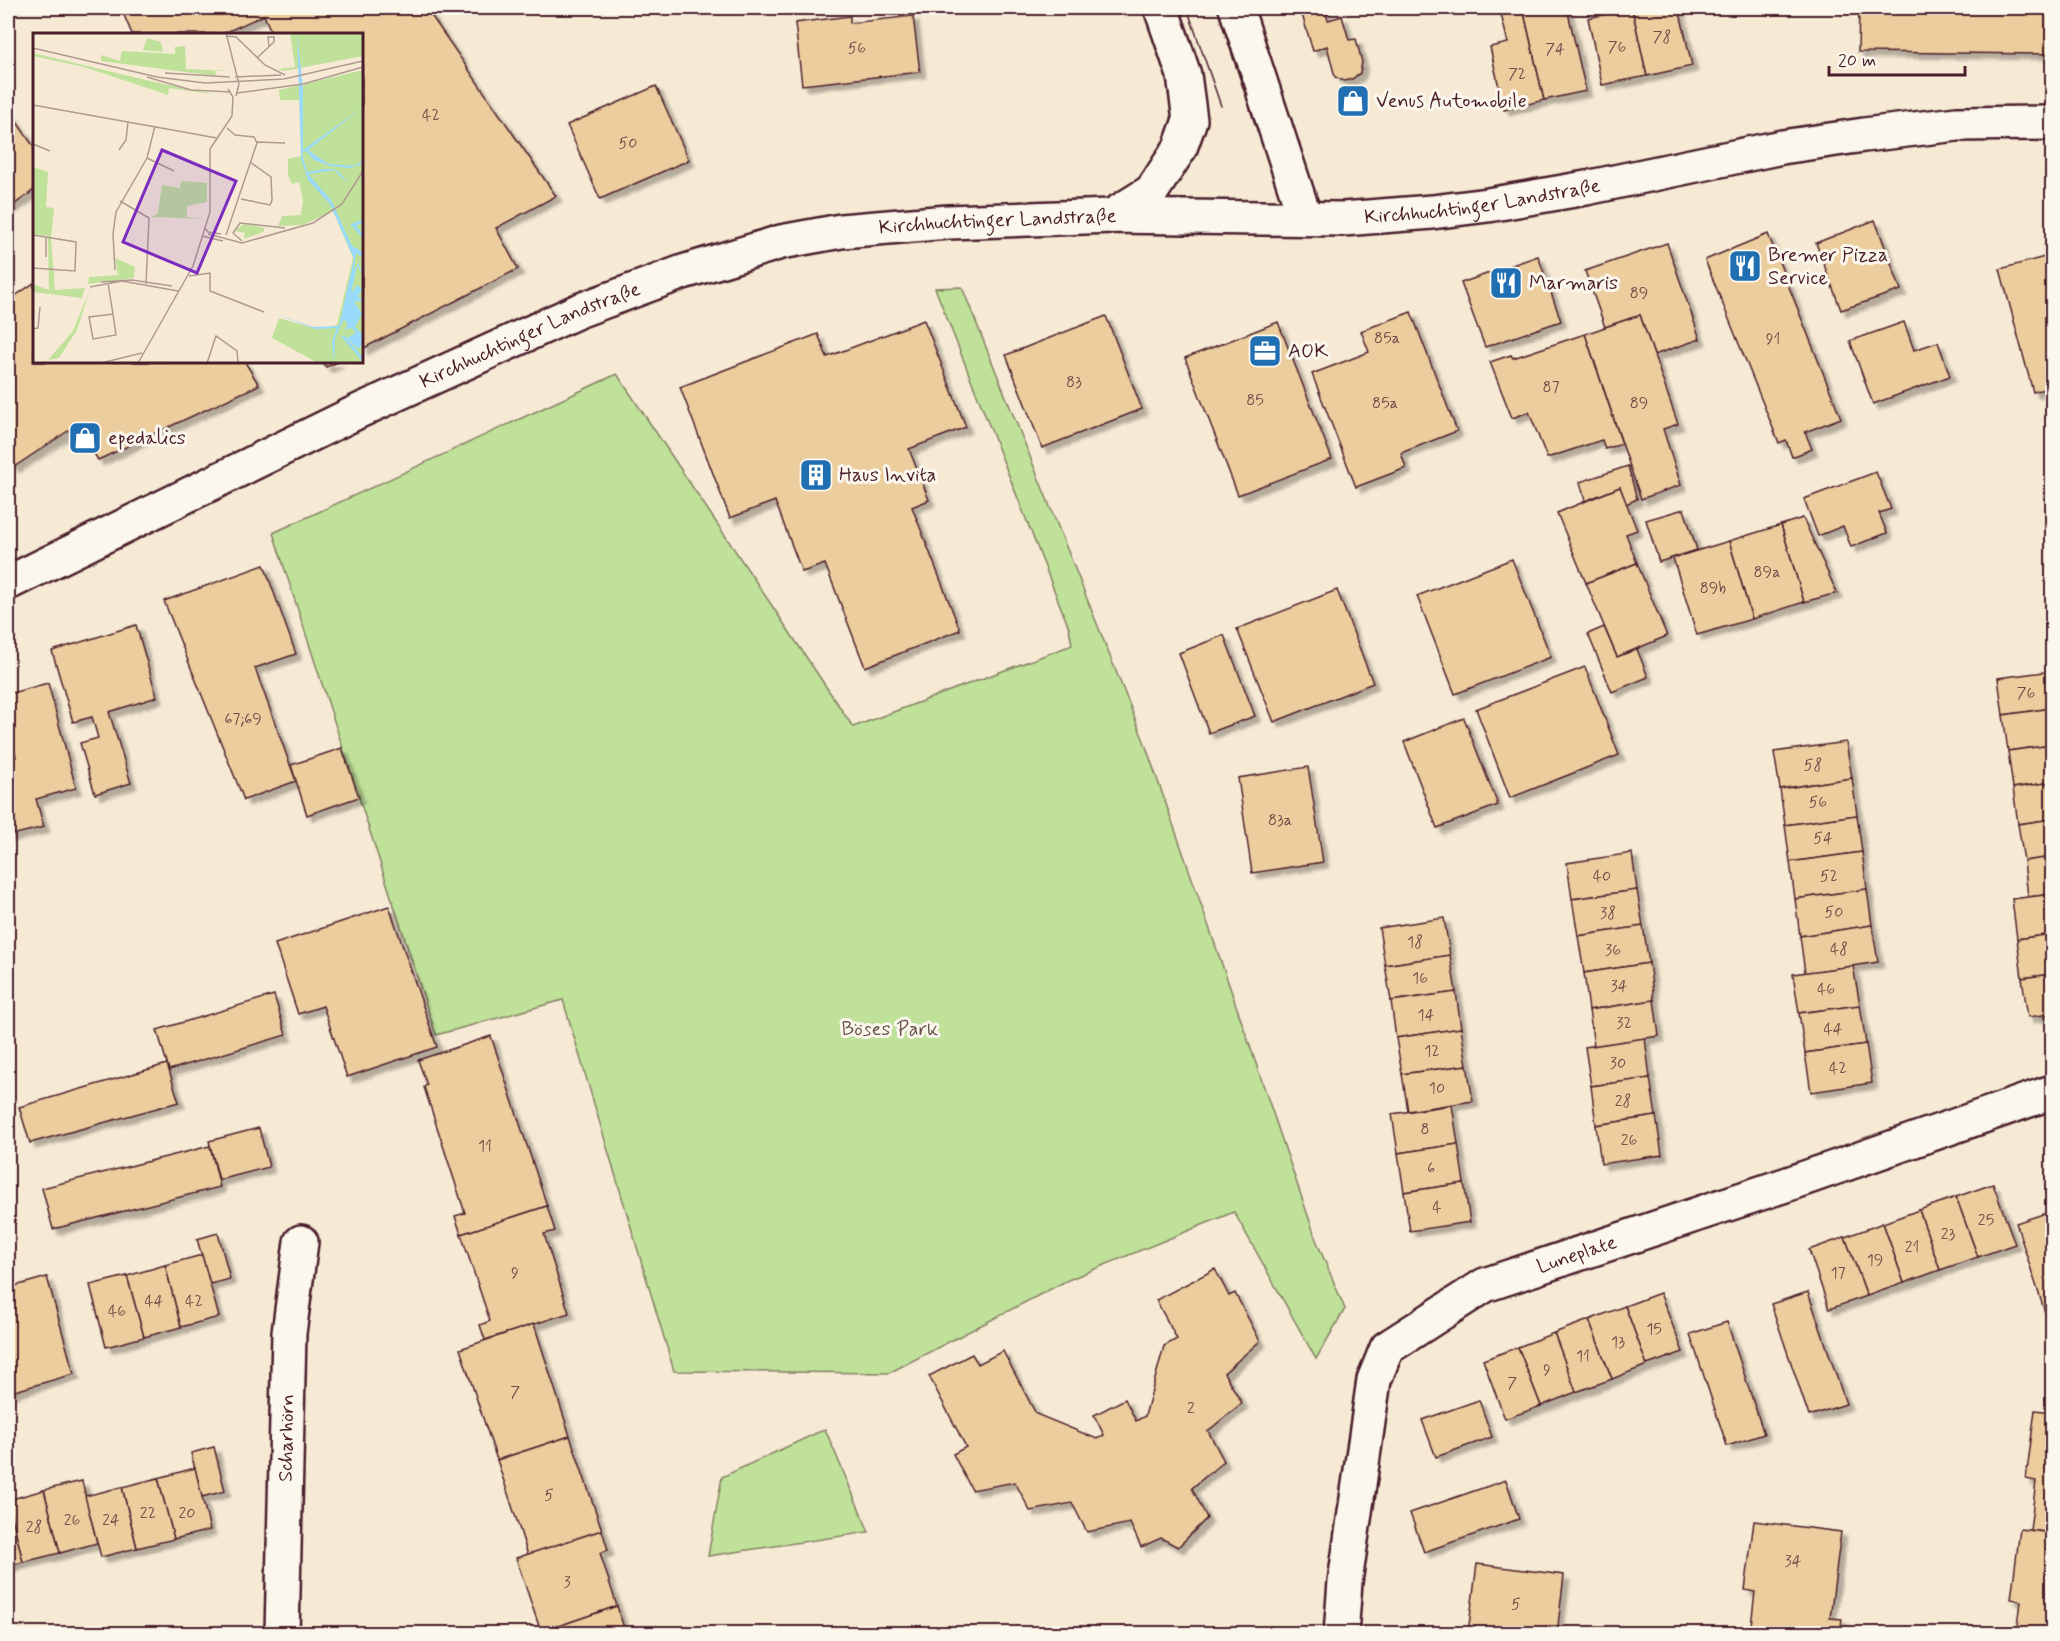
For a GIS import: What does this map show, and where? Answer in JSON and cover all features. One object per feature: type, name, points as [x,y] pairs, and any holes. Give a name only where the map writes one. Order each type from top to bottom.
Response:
[{"type":"main road","points":[[1112,216],[1152,191],[1180,148],[1190,120],[1184,75],[1161,8]]},
{"type":"main road","points":[[1236,8],[1305,218]]},
{"type":"main road","name":"Kirchhuchtinger Landstraße","points":[[8,584],[359,411],[578,311],[683,272],[781,242],[841,231],[923,223],[1112,216],[1366,217],[1488,206],[1782,147],[1876,133],[1957,124],[2052,123]]},
{"type":"main road","name":"Luneplate","points":[[1341,1634],[1345,1582],[1374,1380],[1387,1348],[1485,1285],[1755,1195],[2052,1092]]},
{"type":"main road","name":"Scharhörn","points":[[282,1634],[289,1333],[301,1242]]},
{"type":"green space","name":"Böses Park","points":[[962,287],[1144,741],[1317,1242],[1345,1309],[1316,1359],[1234,1212],[1068,1280],[889,1373],[674,1371],[563,1000],[436,1035],[273,533],[617,374],[853,727],[1072,645],[1069,628],[935,288]]},
{"type":"green space","points":[[825,1429],[869,1532],[708,1556],[722,1477]]},
{"type":"building","points":[[121,8],[426,8],[556,196],[496,228],[518,269],[363,348],[363,33],[272,33],[264,15],[224,33],[132,33]]},
{"type":"building","points":[[1300,8],[1324,8],[1328,20],[1342,16],[1349,40],[1356,39],[1362,62],[1360,73],[1344,81],[1335,77],[1327,46],[1313,51]]},
{"type":"building","points":[[1523,8],[1544,100],[1504,110],[1490,47],[1508,43],[1500,10]]},
{"type":"building","points":[[1523,8],[1567,8],[1586,91],[1544,100]]},
{"type":"building","points":[[1607,8],[1632,8],[1647,76],[1602,85],[1588,18],[1608,14]]},
{"type":"building","points":[[1632,8],[1679,8],[1692,66],[1647,76]]},
{"type":"building","points":[[1859,8],[2052,8],[2052,54],[1858,52]]},
{"type":"building","points":[[850,16],[850,23],[913,16],[920,72],[802,85],[795,23]]},
{"type":"building","points":[[656,86],[689,160],[600,199],[567,125]]},
{"type":"building","points":[[8,109],[33,146],[33,191],[8,209]]},
{"type":"building","points":[[1875,220],[1901,290],[1841,310],[1816,243]]},
{"type":"building","points":[[1768,234],[1841,418],[1805,432],[1812,449],[1792,457],[1786,440],[1779,443],[1705,260]]},
{"type":"building","points":[[1667,243],[1700,339],[1654,355],[1640,315],[1605,327],[1585,271]]},
{"type":"building","points":[[2052,255],[2052,320],[2046,321],[2052,347],[2052,387],[2033,392],[2000,269]]},
{"type":"building","points":[[1538,256],[1561,321],[1485,347],[1461,283]]},
{"type":"building","points":[[33,284],[33,363],[246,363],[259,385],[98,460],[77,425],[14,467],[8,457],[8,301]]},
{"type":"building","points":[[1411,312],[1457,431],[1401,453],[1406,468],[1356,487],[1312,374],[1369,352],[1361,331]]},
{"type":"building","points":[[1640,315],[1678,424],[1663,429],[1681,485],[1641,499],[1585,334]]},
{"type":"building","points":[[1106,316],[1142,409],[1042,448],[1006,355]]},
{"type":"building","name":"Haus Invita","points":[[924,320],[966,427],[909,449],[929,500],[912,507],[960,630],[865,667],[825,564],[802,572],[775,501],[730,518],[680,387],[818,334],[827,357]]},
{"type":"building","points":[[1278,322],[1332,459],[1238,495],[1185,358]]},
{"type":"building","points":[[1904,322],[1914,350],[1938,342],[1950,376],[1873,404],[1850,341]]},
{"type":"building","points":[[1585,334],[1622,444],[1605,449],[1602,440],[1547,458],[1529,412],[1512,418],[1490,362],[1511,355],[1513,358]]},
{"type":"building","points":[[324,363],[336,363],[326,367]]},
{"type":"building","points":[[1628,466],[1637,499],[1626,504],[1620,487],[1585,501],[1580,482]]},
{"type":"building","points":[[1876,472],[1891,509],[1879,513],[1887,533],[1851,547],[1843,526],[1818,536],[1804,499]]},
{"type":"building","points":[[1620,487],[1637,530],[1626,534],[1637,563],[1586,583],[1557,513]]},
{"type":"building","points":[[1684,509],[1697,550],[1659,562],[1646,520]]},
{"type":"building","points":[[1803,518],[1837,593],[1804,602],[1781,525]]},
{"type":"building","points":[[1781,525],[1804,602],[1752,619],[1729,541]]},
{"type":"building","points":[[1729,541],[1752,619],[1697,635],[1673,558]]},
{"type":"building","points":[[1512,559],[1551,657],[1455,694],[1417,596]]},
{"type":"building","points":[[1637,563],[1667,636],[1617,657],[1586,583]]},
{"type":"building","points":[[264,565],[296,654],[255,668],[296,781],[244,800],[164,601]]},
{"type":"building","points":[[1337,590],[1373,683],[1274,722],[1237,629]]},
{"type":"building","points":[[136,625],[157,697],[109,712],[131,783],[95,794],[80,743],[98,738],[92,717],[73,722],[52,651]]},
{"type":"building","points":[[1604,627],[1617,657],[1637,649],[1648,677],[1612,692],[1588,634]]},
{"type":"building","points":[[1224,635],[1255,716],[1209,733],[1179,653]]},
{"type":"building","points":[[1585,667],[1619,755],[1510,798],[1476,709]]},
{"type":"building","points":[[2052,671],[2052,708],[2003,715],[1998,678]]},
{"type":"building","points":[[48,683],[76,788],[36,799],[44,827],[8,836],[8,759],[16,757],[8,725],[8,694]]},
{"type":"building","points":[[2052,708],[2052,745],[2008,751],[2003,715]]},
{"type":"building","points":[[1464,718],[1498,805],[1437,828],[1404,742]]},
{"type":"building","points":[[1846,742],[1852,778],[1780,789],[1774,752]]},
{"type":"building","points":[[2052,745],[2052,782],[2013,788],[2008,751]]},
{"type":"building","points":[[342,748],[359,797],[307,815],[291,765]]},
{"type":"building","points":[[1308,767],[1323,862],[1252,873],[1238,778]]},
{"type":"building","points":[[1852,778],[1857,815],[1785,825],[1780,789]]},
{"type":"building","points":[[2052,782],[2052,819],[2018,824],[2013,788]]},
{"type":"building","points":[[1857,815],[1862,852],[1790,862],[1785,825]]},
{"type":"building","points":[[2052,819],[2052,857],[2024,861],[2018,824]]},
{"type":"building","points":[[1862,852],[1867,889],[1795,899],[1790,862]]},
{"type":"building","points":[[1632,853],[1637,890],[1572,899],[1567,863]]},
{"type":"building","points":[[2052,857],[2052,894],[2028,897],[2024,861]]},
{"type":"building","points":[[1867,889],[1872,925],[1800,936],[1795,899]]},
{"type":"building","points":[[1637,890],[1643,926],[1578,936],[1572,899]]},
{"type":"building","points":[[2052,894],[2052,934],[2017,939],[2012,899]]},
{"type":"building","points":[[389,906],[437,1047],[347,1077],[323,1006],[298,1014],[275,944]]},
{"type":"building","points":[[1444,918],[1450,955],[1385,965],[1379,928]]},
{"type":"building","points":[[1872,925],[1878,962],[1805,973],[1800,936]]},
{"type":"building","points":[[1643,926],[1649,963],[1584,973],[1578,936]]},
{"type":"building","points":[[2052,934],[2052,974],[2022,978],[2017,939]]},
{"type":"building","points":[[1450,955],[1456,992],[1391,1001],[1385,965]]},
{"type":"building","points":[[1649,963],[1654,1000],[1589,1010],[1584,973]]},
{"type":"building","points":[[1853,966],[1860,1005],[1799,1013],[1793,974]]},
{"type":"building","points":[[2052,974],[2052,1014],[2028,1017],[2022,978]]},
{"type":"building","points":[[1456,992],[1461,1028],[1396,1038],[1391,1001]]},
{"type":"building","points":[[274,995],[286,1035],[169,1070],[157,1030]]},
{"type":"building","points":[[1654,1000],[1659,1036],[1594,1046],[1589,1010]]},
{"type":"building","points":[[1860,1005],[1866,1044],[1805,1053],[1799,1013]]},
{"type":"building","points":[[1461,1028],[1467,1065],[1402,1074],[1396,1038]]},
{"type":"building","points":[[491,1036],[547,1206],[461,1234],[455,1216],[465,1213],[424,1087],[427,1085],[418,1060]]},
{"type":"building","points":[[1645,1038],[1650,1078],[1591,1086],[1585,1047]]},
{"type":"building","points":[[1866,1044],[1872,1083],[1811,1092],[1805,1053]]},
{"type":"building","points":[[167,1064],[179,1102],[30,1143],[19,1107]]},
{"type":"building","points":[[1467,1065],[1473,1101],[1408,1111],[1402,1074]]},
{"type":"building","points":[[1650,1078],[1656,1116],[1596,1125],[1591,1086]]},
{"type":"building","points":[[1452,1105],[1458,1144],[1398,1153],[1392,1114]]},
{"type":"building","points":[[1656,1116],[1662,1155],[1601,1164],[1596,1125]]},
{"type":"building","points":[[259,1128],[269,1167],[219,1180],[209,1141]]},
{"type":"building","points":[[1458,1144],[1464,1183],[1404,1192],[1398,1153]]},
{"type":"building","points":[[210,1146],[220,1187],[53,1229],[42,1188]]},
{"type":"building","points":[[1464,1183],[1470,1222],[1410,1231],[1404,1192]]},
{"type":"building","points":[[1993,1184],[2015,1244],[1978,1257],[1956,1197]]},
{"type":"building","points":[[1956,1197],[1978,1257],[1940,1270],[1919,1210]]},
{"type":"building","points":[[547,1206],[555,1231],[544,1234],[569,1313],[485,1340],[480,1325],[490,1321],[461,1234]]},
{"type":"building","points":[[1919,1210],[1940,1270],[1904,1283],[1883,1223]]},
{"type":"building","points":[[2052,1211],[2052,1334],[2016,1223]]},
{"type":"building","points":[[1883,1223],[1904,1283],[1867,1296],[1845,1237]]},
{"type":"building","points":[[218,1233],[230,1279],[210,1284],[197,1239]]},
{"type":"building","points":[[1845,1237],[1867,1296],[1829,1309],[1809,1250]]},
{"type":"building","points":[[202,1255],[219,1317],[181,1327],[165,1265]]},
{"type":"building","points":[[165,1265],[181,1327],[144,1337],[127,1276]]},
{"type":"building","points":[[1215,1269],[1229,1296],[1235,1293],[1260,1341],[1224,1373],[1242,1403],[1208,1431],[1224,1461],[1192,1488],[1207,1518],[1178,1547],[1161,1538],[1141,1547],[1130,1523],[1087,1532],[1072,1503],[1030,1511],[1015,1482],[972,1490],[953,1454],[966,1447],[929,1376],[972,1354],[978,1364],[1003,1351],[1036,1414],[1097,1439],[1104,1435],[1094,1415],[1125,1399],[1136,1421],[1145,1416],[1164,1346],[1177,1339],[1156,1300]]},
{"type":"building","points":[[127,1276],[144,1337],[106,1347],[90,1285]]},
{"type":"building","points":[[47,1277],[74,1374],[8,1393],[8,1288]]},
{"type":"building","points":[[1808,1292],[1846,1404],[1809,1416],[1771,1304]]},
{"type":"building","points":[[1660,1293],[1683,1352],[1647,1365],[1625,1306]]},
{"type":"building","points":[[1625,1306],[1647,1365],[1612,1379],[1589,1320]]},
{"type":"building","points":[[1589,1320],[1612,1379],[1576,1392],[1554,1333]]},
{"type":"building","points":[[1727,1322],[1764,1434],[1727,1446],[1690,1334]]},
{"type":"building","points":[[534,1324],[570,1436],[497,1460],[460,1349]]},
{"type":"building","points":[[1554,1333],[1576,1392],[1541,1406],[1518,1347]]},
{"type":"building","points":[[1518,1347],[1541,1406],[1505,1419],[1483,1360]]},
{"type":"building","points":[[1479,1400],[1492,1437],[1436,1457],[1422,1420]]},
{"type":"building","points":[[2035,1410],[2052,1412],[2052,1533],[2030,1530],[2036,1481],[2026,1479]]},
{"type":"building","points":[[570,1436],[602,1530],[528,1555],[497,1460]]},
{"type":"building","points":[[214,1447],[225,1491],[202,1497],[191,1453]]},
{"type":"building","points":[[195,1468],[210,1530],[174,1539],[158,1478]]},
{"type":"building","points":[[158,1478],[174,1539],[137,1548],[122,1487]]},
{"type":"building","points":[[1506,1480],[1519,1519],[1424,1552],[1410,1513]]},
{"type":"building","points":[[82,1481],[97,1543],[60,1553],[44,1490]]},
{"type":"building","points":[[122,1487],[137,1548],[101,1557],[85,1496]]},
{"type":"building","points":[[44,1490],[60,1553],[23,1562],[8,1500]]},
{"type":"building","points":[[8,1501],[23,1562],[8,1566]]},
{"type":"building","points":[[1754,1521],[1841,1532],[1830,1618],[1842,1619],[1840,1634],[1750,1634],[1755,1592],[1745,1590]]},
{"type":"building","points":[[2020,1529],[2052,1533],[2052,1634],[2017,1634],[2021,1601],[2011,1599]]},
{"type":"building","points":[[602,1530],[608,1550],[600,1553],[617,1606],[541,1632],[516,1558]]},
{"type":"building","points":[[1477,1564],[1564,1575],[1557,1634],[1468,1633]]},
{"type":"building","points":[[617,1606],[626,1634],[541,1634],[541,1632]]},
{"type":"tram line","points":[[1187,8],[1221,106]]},
{"type":"tram line","points":[[1217,8],[1248,95]]},
{"type":"place","name":"Venus Automobile","points":[[1353,101]]},
{"type":"place","name":"Bremer Pizza Service","points":[[1745,266]]},
{"type":"place","name":"Marmaris","points":[[1506,283]]},
{"type":"place","name":"AOK","points":[[1265,351]]},
{"type":"place","name":"epedalics","points":[[85,438]]},
{"type":"place","name":"Haus Invita","points":[[816,475]]}]
